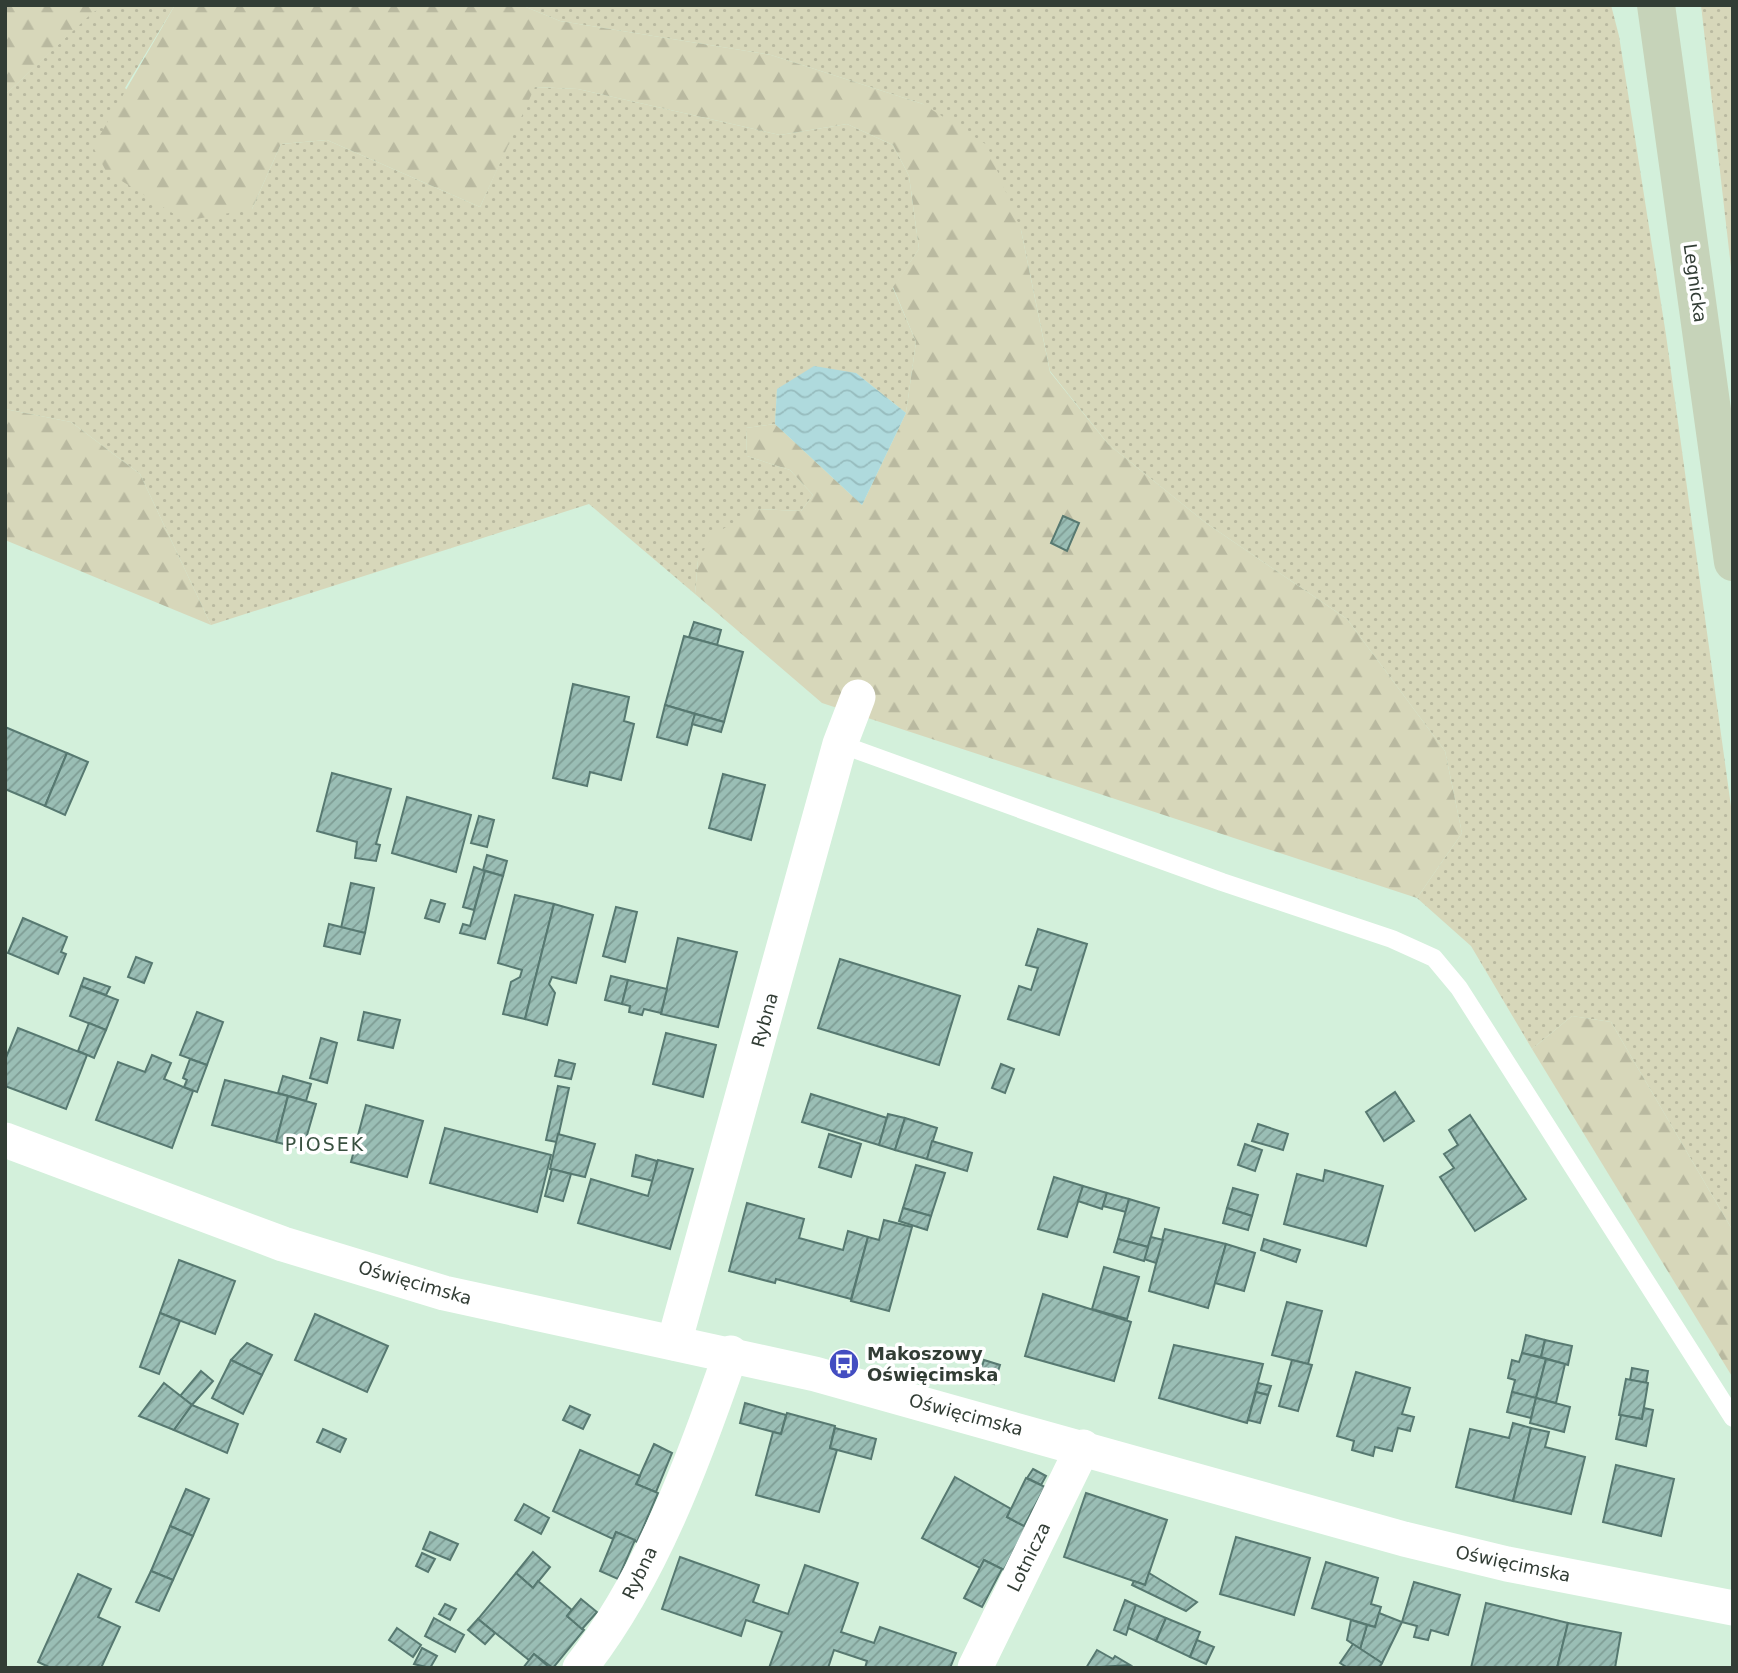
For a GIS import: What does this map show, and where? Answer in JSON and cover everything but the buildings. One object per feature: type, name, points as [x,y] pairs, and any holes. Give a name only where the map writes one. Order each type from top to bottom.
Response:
[{"type":"main road","name":"Legnicka","points":[[1656,5],[1733,562]]},
{"type":"street","name":"Rybna","points":[[674,1343],[840,744],[858,697]]},
{"type":"street","name":"Oświęcimska","points":[[5,1140],[283,1244],[369,1272],[516,1311],[731,1353],[1083,1447],[1404,1539],[1507,1564],[1733,1608]]},
{"type":"street","name":"Rybna","points":[[580,1668],[601,1642],[636,1583],[708,1416],[731,1353]]},
{"type":"street","name":"Lotnicza","points":[[975,1668],[1083,1447]]},
{"type":"lane","points":[[840,744],[1222,883],[1392,939],[1434,958],[1459,988],[1733,1418]]},
{"type":"green space","points":[[5,5],[104,5],[5,95]]},
{"type":"green space","points":[[104,5],[175,5],[125,88],[252,209],[281,144],[327,140],[480,207],[534,87],[578,89],[780,135],[847,124],[893,145],[909,176],[919,249],[893,288],[916,342],[906,413],[856,373],[777,389],[775,424],[746,428],[747,456],[790,470],[813,495],[801,511],[756,509],[698,560],[695,594],[589,504],[211,625],[140,474],[71,422],[5,409],[5,95],[91,13]]},
{"type":"green space","points":[[175,5],[521,5],[560,21],[771,55],[923,104],[987,145],[1021,230],[1050,372],[1108,444],[1206,523],[1347,619],[1445,751],[1462,833],[1417,898],[822,703],[695,594],[698,560],[713,535],[756,509],[801,511],[813,495],[790,470],[747,456],[746,428],[775,424],[862,505],[906,413],[916,342],[893,287],[919,249],[909,176],[893,145],[847,124],[780,135],[578,89],[535,87],[480,207],[327,140],[281,144],[252,209],[185,221],[106,171],[93,147]]},
{"type":"green space","points":[[521,5],[1611,5],[1619,36],[1666,335],[1733,821],[1733,1231],[1611,1022],[1572,1016],[1532,1049],[1471,946],[1417,898],[1462,833],[1445,751],[1347,619],[1206,523],[1108,444],[1050,371],[1021,230],[923,104],[771,55],[560,21]]},
{"type":"green space","points":[[1701,5],[1733,5],[1733,284],[1729,250]]},
{"type":"green space","points":[[5,409],[71,422],[140,474],[211,625],[5,540]]},
{"type":"green space","points":[[1572,1016],[1611,1022],[1733,1231],[1733,1378],[1532,1049]]},
{"type":"water","points":[[814,366],[856,373],[906,413],[862,505],[775,424],[777,389]]},
{"type":"place","name":"Makoszowy Oświęcimska","points":[[844,1364]]},
{"type":"district","name":"PIOSEK","points":[[325,1144]]}]
